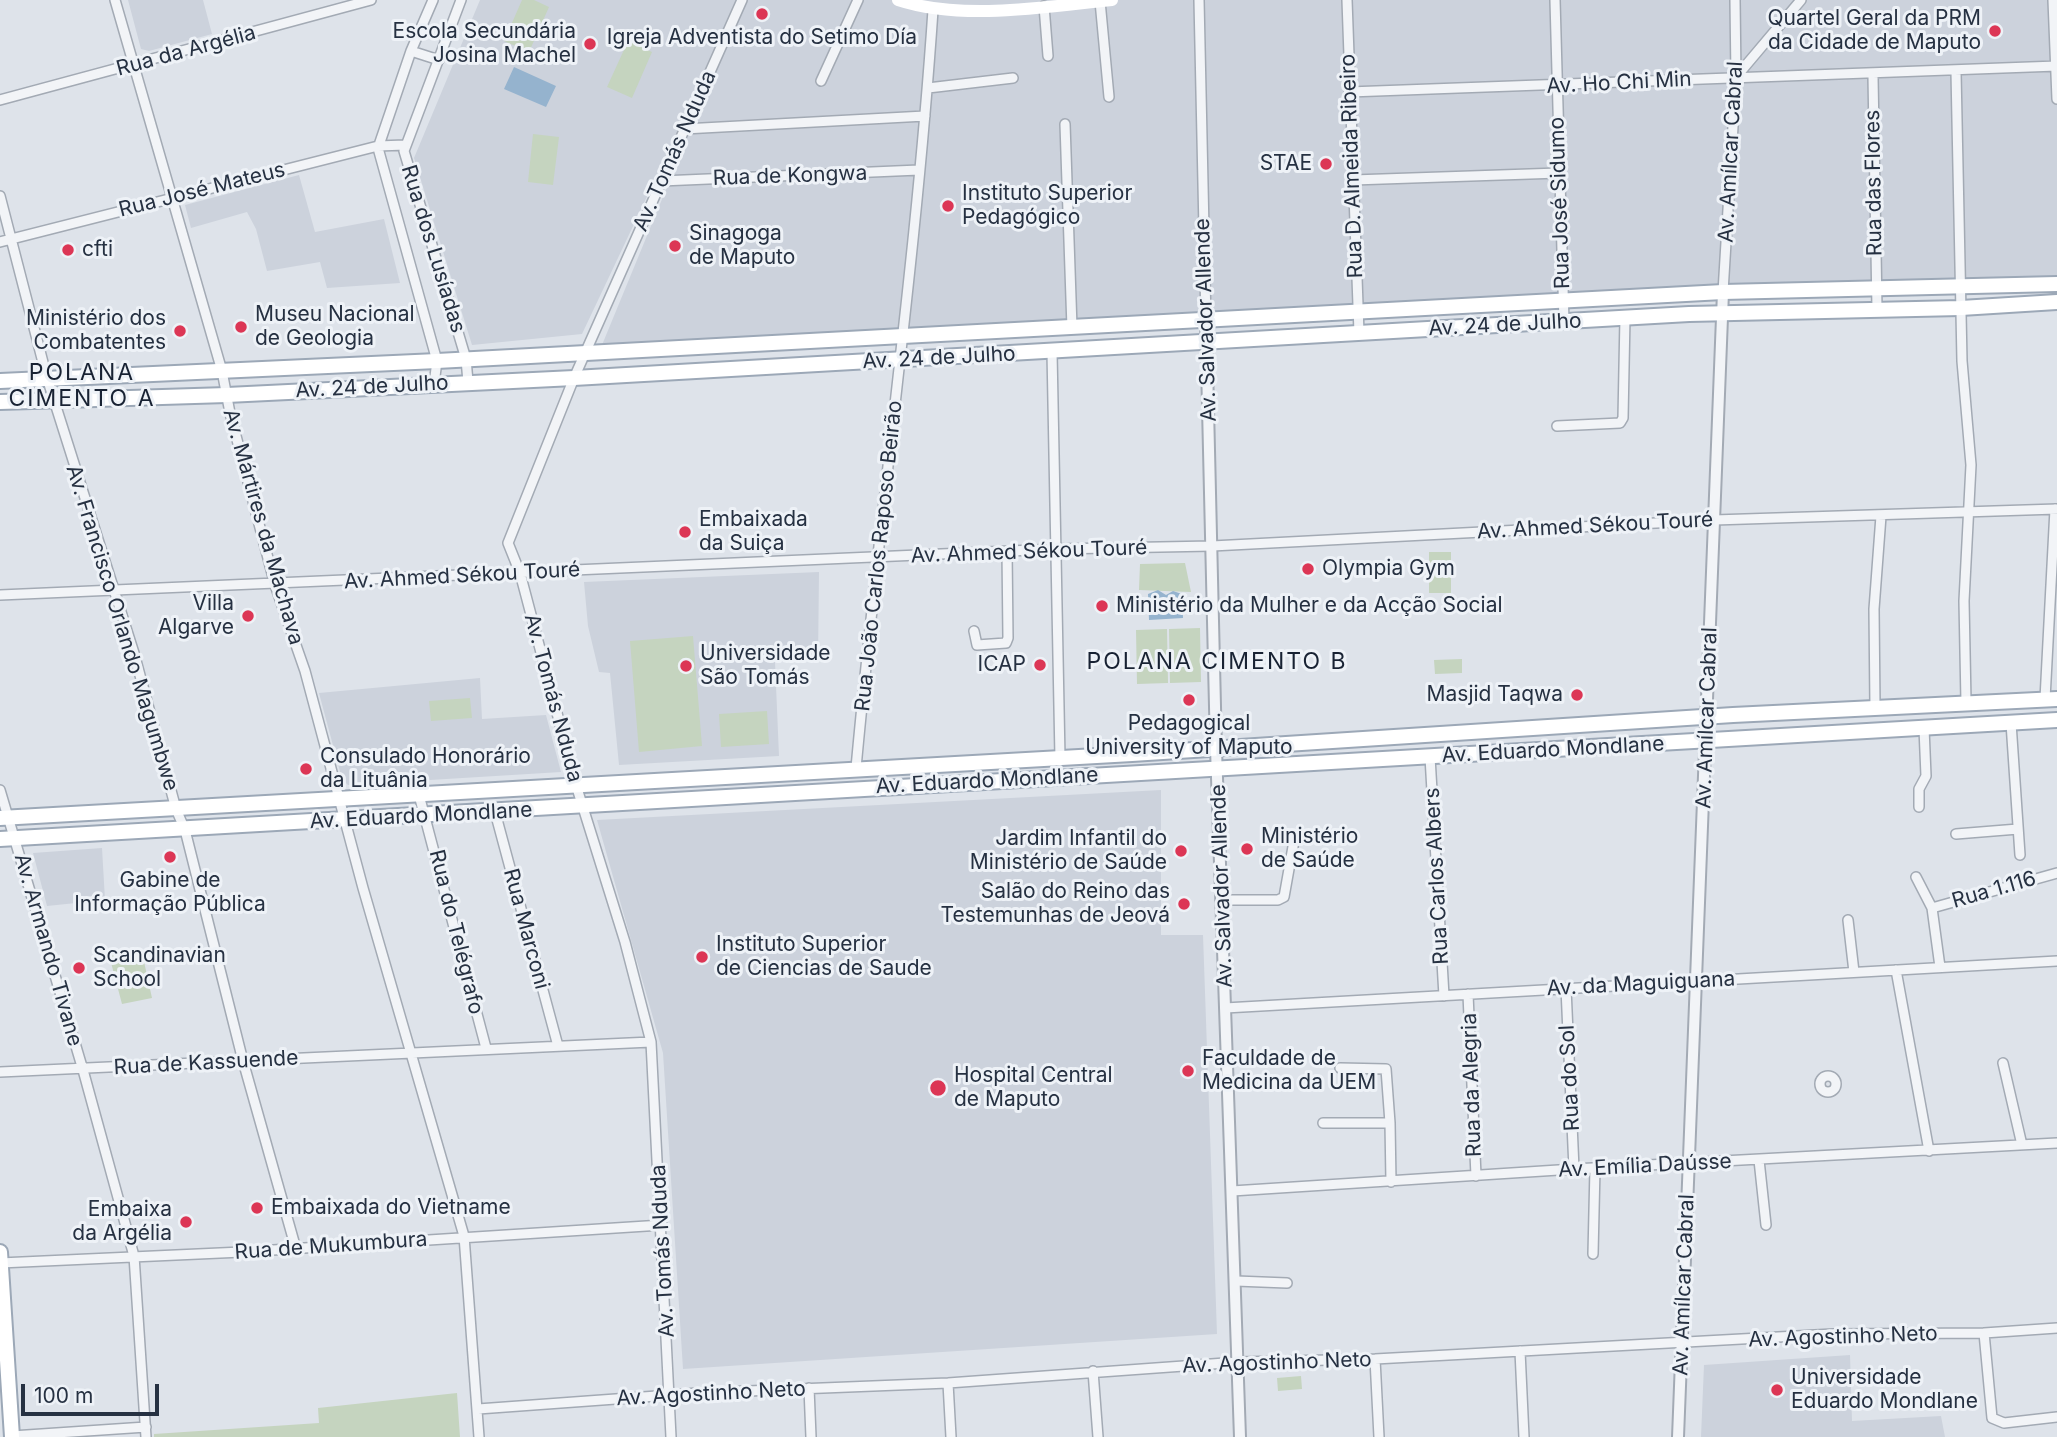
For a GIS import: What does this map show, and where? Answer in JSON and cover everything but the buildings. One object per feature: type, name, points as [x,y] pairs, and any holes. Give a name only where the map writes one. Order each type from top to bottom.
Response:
[{"type":"main road","points":[[898,0],[933,10],[1106,1]]},
{"type":"main road","name":"Av. 24 de Julho","points":[[0,381],[222,371],[434,354],[466,359],[1723,292],[2057,284]]},
{"type":"main road","points":[[1961,308],[2057,302]]},
{"type":"main road","name":"Av. 24 de Julho","points":[[0,402],[226,395],[573,378],[1625,317],[1961,308]]},
{"type":"main road","name":"Av. Eduardo Mondlane","points":[[4,818],[1216,749],[1707,716],[2051,699]]},
{"type":"main road","name":"Av. Eduardo Mondlane","points":[[0,839],[2057,720]]},
{"type":"main road","points":[[1,1259],[12,1437]]},
{"type":"street","name":"Av. Mártires da Machava","points":[[115,0],[222,371],[275,585],[305,671],[464,1236],[478,1413]]},
{"type":"street","name":"Rua da Argélia","points":[[0,100],[371,0]]},
{"type":"street","name":"Rua dos Lusíadas","points":[[433,0],[411,51],[379,146],[389,196],[434,354],[434,384]]},
{"type":"street","name":"Rua dos Lusíadas","points":[[461,0],[404,151],[466,359],[468,382]]},
{"type":"street","name":"Av. Tomás Nduda","points":[[671,1437],[651,1042],[625,942],[576,785],[520,573],[509,548],[509,536],[573,378],[742,0]]},
{"type":"street","points":[[821,81],[858,0]]},
{"type":"street","name":"Av. Salvador Allende","points":[[1199,0],[1216,749],[1240,1437]]},
{"type":"street","name":"Rua D. Almeida Ribeiro","points":[[1347,0],[1359,333]]},
{"type":"street","name":"Rua José Sidumo","points":[[1555,0],[1555,86],[1564,321]]},
{"type":"street","name":"Av. Amílcar Cabral","points":[[1678,1437],[1695,981],[1708,741],[1722,313],[1736,77],[1735,0]]},
{"type":"street","points":[[1736,77],[1801,0]]},
{"type":"street","points":[[2053,0],[2057,99]]},
{"type":"street","points":[[1106,1],[1109,97]]},
{"type":"street","points":[[1044,6],[1048,56]]},
{"type":"street","name":"Rua João Carlos Raposo Beirão","points":[[856,768],[875,557],[902,357],[933,10]]},
{"type":"street","points":[[411,51],[439,60]]},
{"type":"street","name":"Av. Ho Chi Min","points":[[1349,92],[1736,77],[1873,76],[2056,66]]},
{"type":"street","points":[[1956,72],[1961,308],[1971,465],[1964,601],[1966,702]]},
{"type":"street","name":"Rua das Flores","points":[[1873,76],[1877,309]]},
{"type":"street","points":[[928,88],[1013,78]]},
{"type":"street","points":[[684,129],[925,116]]},
{"type":"street","points":[[1065,124],[1072,328]]},
{"type":"street","name":"Rua José Mateus","points":[[0,242],[379,146],[405,145]]},
{"type":"street","name":"Rua de Kongwa","points":[[661,181],[919,170]]},
{"type":"street","points":[[1353,180],[1559,173]]},
{"type":"street","name":"Av. Francisco Orlando Magumbwe","points":[[0,196],[47,378],[134,653],[176,809],[185,830],[243,1061],[296,1249]]},
{"type":"street","points":[[1558,426],[1620,423],[1623,418],[1625,317]]},
{"type":"street","points":[[1052,352],[1060,758]]},
{"type":"street","points":[[2051,699],[2056,509]]},
{"type":"street","name":"Av. Ahmed Sékou Touré","points":[[0,595],[1056,549],[1212,546],[1714,520],[2056,509]]},
{"type":"street","points":[[1875,707],[1874,609],[1881,516]]},
{"type":"street","points":[[974,631],[977,645],[1006,643],[1007,551]]},
{"type":"street","points":[[2011,723],[2020,855]]},
{"type":"street","points":[[1919,807],[1919,789],[1926,776],[1924,728]]},
{"type":"street","name":"Rua Carlos Albers","points":[[1430,757],[1444,996]]},
{"type":"street","name":"Av. Armando Tivane","points":[[0,790],[4,818],[17,839],[134,1256]]},
{"type":"street","name":"Rua do Telégrafo","points":[[419,795],[486,1048]]},
{"type":"street","name":"Rua Marconi","points":[[495,812],[558,1046]]},
{"type":"street","points":[[1956,834],[2018,829]]},
{"type":"street","points":[[1222,900],[1278,900],[1284,897],[1294,841]]},
{"type":"street","name":"Rua 1.116","points":[[1931,908],[2057,873]]},
{"type":"street","points":[[1916,877],[1931,908],[1940,967]]},
{"type":"street","points":[[1848,920],[1854,972]]},
{"type":"street","name":"Av. da Maguiguana","points":[[1225,1008],[2057,961]]},
{"type":"street","points":[[1896,970],[1929,1151]]},
{"type":"street","name":"Rua do Sol","points":[[1566,988],[1574,1169]]},
{"type":"street","name":"Rua da Alegria","points":[[1468,994],[1476,1176]]},
{"type":"street","points":[[486,1048],[651,1042]]},
{"type":"street","name":"Rua de Kassuende","points":[[0,1072],[412,1054],[486,1048]]},
{"type":"street","points":[[2003,1063],[2022,1145]]},
{"type":"street","points":[[1340,1068],[1386,1069],[1391,1182]]},
{"type":"street","points":[[1324,1123],[1390,1123]]},
{"type":"street","name":"Av. Emília Daússe","points":[[1232,1191],[2057,1143]]},
{"type":"street","points":[[1759,1160],[1766,1225]]},
{"type":"street","points":[[1593,1254],[1595,1168]]},
{"type":"street","name":"Rua de Mukumbura","points":[[1,1259],[296,1249],[662,1225]]},
{"type":"street","points":[[12,1437],[146,1432],[134,1256]]},
{"type":"street","points":[[1236,1281],[1287,1283]]},
{"type":"street","name":"Av. Agostinho Neto","points":[[478,1413],[498,1408],[669,1396],[948,1383],[1239,1362],[1375,1359],[1833,1334],[1984,1333],[2057,1328]]},
{"type":"street","points":[[1984,1333],[1992,1419],[2004,1423],[2057,1417]]},
{"type":"street","points":[[1520,1351],[1524,1437]]},
{"type":"street","points":[[1375,1359],[1379,1437]]},
{"type":"street","points":[[1093,1371],[1098,1437]]},
{"type":"street","points":[[948,1383],[951,1437]]},
{"type":"street","points":[[809,1388],[811,1437]]},
{"type":"street","points":[[478,1413],[479,1437]]},
{"type":"shaded area","points":[[128,0],[203,0],[212,34],[149,51],[141,49]]},
{"type":"shaded area","points":[[480,0],[740,0],[582,334],[472,345],[414,158]]},
{"type":"shaded area","points":[[744,0],[2057,0],[2057,285],[602,345]]},
{"type":"shaded area","points":[[299,175],[315,232],[384,219],[400,283],[327,288],[320,262],[267,271],[256,229],[247,212],[191,228],[185,205]]},
{"type":"shaded area","name":"Universidade São Tomás","points":[[819,572],[818,660],[775,662],[779,756],[619,765],[610,673],[599,672],[588,626],[584,582]]},
{"type":"shaded area","points":[[480,678],[482,719],[546,715],[561,772],[348,785],[342,779],[319,693]]},
{"type":"shaded area","name":"Hospital Central de Maputo","points":[[1161,790],[1161,935],[1203,935],[1217,1334],[683,1369],[663,1053],[597,820]]},
{"type":"shaded area","points":[[102,848],[105,900],[47,906],[33,853]]},
{"type":"shaded area","name":"Universidade Eduardo Mondlane","points":[[1850,1355],[1852,1421],[1941,1416],[1945,1437],[1701,1437],[1704,1365]]},
{"type":"green space","points":[[522,0],[534,0],[549,7],[529,52],[504,41]]},
{"type":"green space","points":[[628,41],[652,52],[632,98],[607,87]]},
{"type":"green space","points":[[533,134],[559,137],[553,185],[528,182]]},
{"type":"green space","points":[[1429,552],[1451,552],[1451,593],[1429,593]]},
{"type":"green space","points":[[1185,563],[1191,592],[1139,590],[1140,564]]},
{"type":"green space","points":[[1200,628],[1201,682],[1170,683],[1169,629]]},
{"type":"green space","points":[[1167,629],[1168,683],[1137,684],[1136,630]]},
{"type":"green space","points":[[693,636],[702,746],[639,752],[630,641]]},
{"type":"green space","points":[[1462,659],[1462,673],[1435,674],[1434,660]]},
{"type":"green space","points":[[470,698],[472,718],[431,721],[429,701]]},
{"type":"green space","points":[[767,711],[769,744],[721,747],[719,714]]},
{"type":"green space","points":[[141,948],[152,998],[122,1004],[109,955]]},
{"type":"green space","points":[[1301,1376],[1302,1389],[1278,1391],[1277,1378]]},
{"type":"green space","points":[[457,1393],[460,1437],[154,1437],[154,1434],[319,1423],[318,1408]]},
{"type":"water","points":[[514,67],[556,86],[546,107],[504,89]]},
{"type":"water","points":[[1158,590],[1166,595],[1173,591],[1182,594],[1183,618],[1149,620],[1148,594]]},
{"type":"place","name":"Igreja Adventista do Setimo Día","points":[[762,14]]},
{"type":"place","name":"Quartel Geral da PRM da Cidade de Maputo","points":[[1995,31]]},
{"type":"place","name":"Escola Secundária Josina Machel","points":[[590,44]]},
{"type":"place","name":"STAE","points":[[1326,164]]},
{"type":"place","name":"Instituto Superior Pedagógico","points":[[948,206]]},
{"type":"place","name":"Sinagoga de Maputo","points":[[675,246]]},
{"type":"place","name":"cfti","points":[[68,250]]},
{"type":"place","name":"Museu Nacional de Geologia","points":[[241,327]]},
{"type":"place","name":"Ministério dos Combatentes","points":[[180,331]]},
{"type":"place","name":"Embaixada da Suiça","points":[[685,532]]},
{"type":"place","name":"Olympia Gym","points":[[1308,569]]},
{"type":"place","name":"Ministério da Mulher e da Acção Social","points":[[1102,606]]},
{"type":"place","name":"Villa Algarve","points":[[248,616]]},
{"type":"place","name":"ICAP","points":[[1040,665]]},
{"type":"place","name":"Universidade São Tomás","points":[[686,666]]},
{"type":"place","name":"Masjid Taqwa","points":[[1577,695]]},
{"type":"place","name":"Pedagogical University of Maputo","points":[[1189,700]]},
{"type":"place","name":"Consulado Honorário da Lituânia","points":[[306,769]]},
{"type":"place","name":"Ministério de Saúde","points":[[1247,849]]},
{"type":"place","name":"Jardim Infantil do Ministério de Saúde","points":[[1181,851]]},
{"type":"place","name":"Gabine de Informação Pública","points":[[170,857]]},
{"type":"place","name":"Salão do Reino das Testemunhas de Jeová","points":[[1184,904]]},
{"type":"place","name":"Instituto Superior de Ciencias de Saude","points":[[702,957]]},
{"type":"place","name":"Scandinavian School","points":[[79,968]]},
{"type":"place","name":"Faculdade de Medicina da UEM","points":[[1188,1071]]},
{"type":"place","name":"Hospital Central de Maputo","points":[[938,1088]]},
{"type":"place","name":"Embaixada do Vietname","points":[[257,1208]]},
{"type":"place","name":"Embaixa da Argélia","points":[[186,1222]]},
{"type":"place","name":"Universidade Eduardo Mondlane","points":[[1777,1390]]},
{"type":"district","name":"POLANA CIMENTO A","points":[[82,386]]},
{"type":"district","name":"POLANA CIMENTO B","points":[[1217,662]]}]
